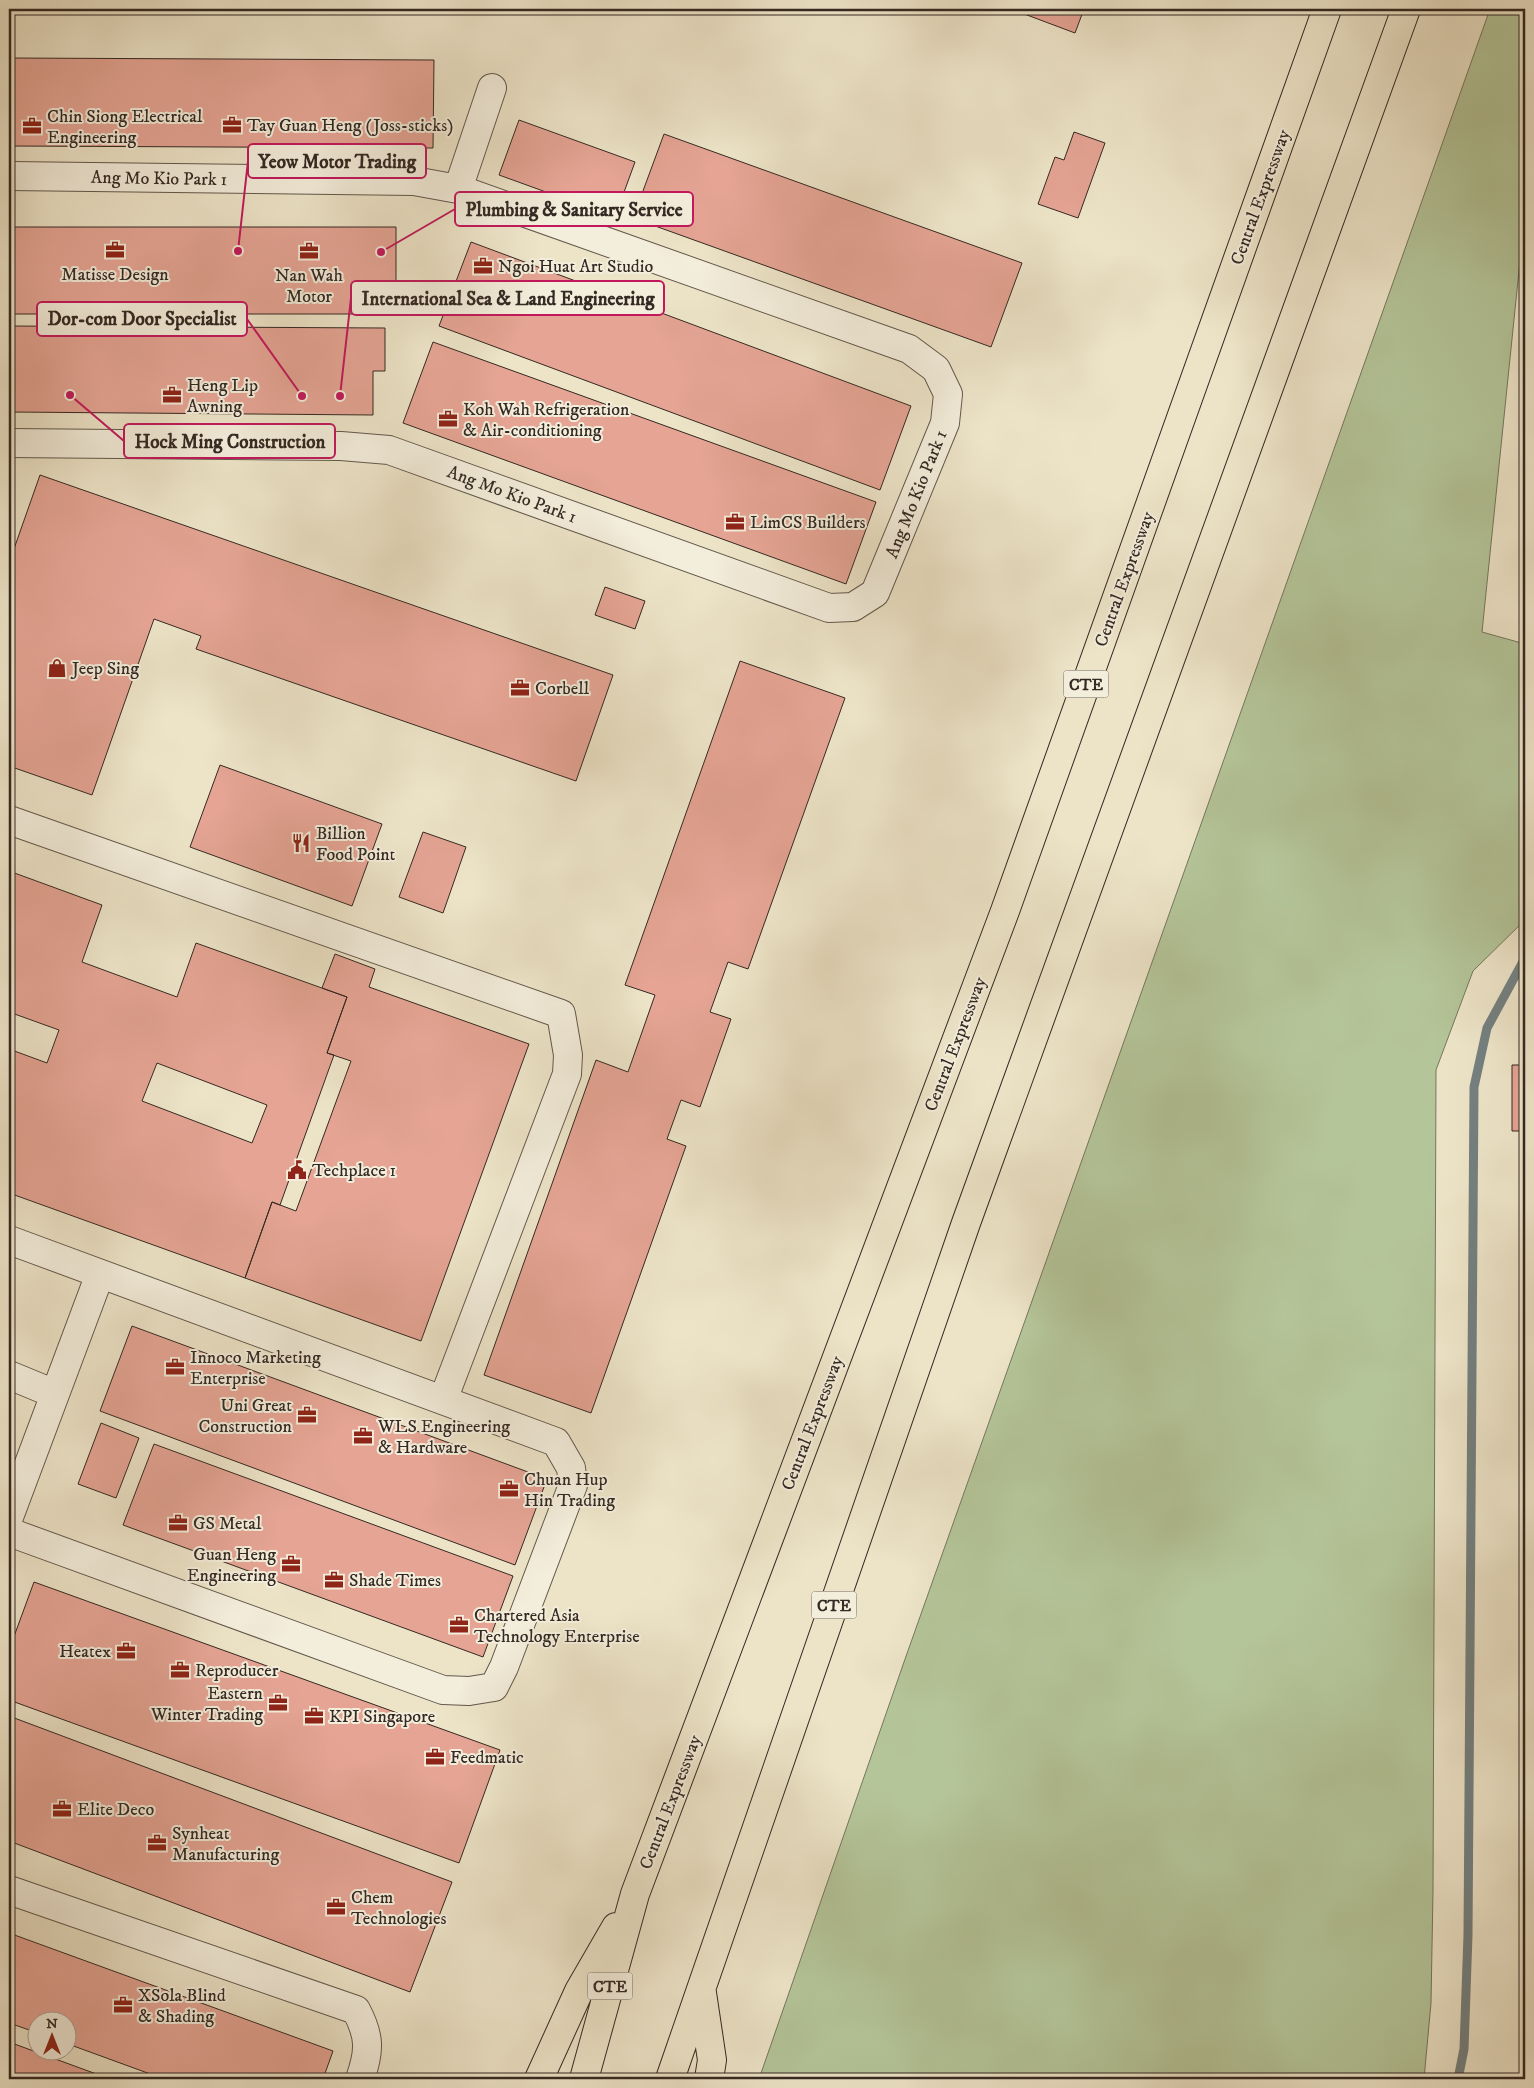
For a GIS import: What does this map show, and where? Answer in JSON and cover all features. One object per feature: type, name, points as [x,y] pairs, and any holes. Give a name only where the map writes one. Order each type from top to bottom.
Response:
[{"type":"highway","name":"Central Expressway","points":[[584,2079],[635,1894],[1002,920],[1327,9]]},
{"type":"highway","name":"CTE","points":[[670,2079],[966,1223],[1406,9]]},
{"type":"highway","points":[[539,2079],[579,1991],[635,1894]]},
{"type":"highway","points":[[702,1986],[712,2060],[709,2079]]},
{"type":"lane","points":[[458,189],[492,88]]},
{"type":"lane","name":"Ang Mo Kio Park 1","points":[[9,176],[414,181],[458,189],[909,349],[936,369],[948,394],[946,423],[875,593],[853,607],[829,608],[390,450],[341,446],[9,443]]},
{"type":"lane","points":[[9,820],[561,1014],[568,1055],[567,1074],[443,1400]]},
{"type":"lane","points":[[9,1240],[556,1442],[571,1468],[573,1486],[504,1667],[494,1686],[469,1690],[443,1690],[9,1532]]},
{"type":"lane","points":[[9,1517],[100,1274]]},
{"type":"lane","points":[[9,1375],[55,1394]]},
{"type":"lane","points":[[9,1890],[356,2010],[366,2030],[366,2062],[360,2079]]},
{"type":"green space","points":[[1490,9],[1525,9],[1525,212],[1482,632],[1525,644],[1525,920],[1473,971],[1436,1070],[1433,1891],[1431,2003],[1424,2079],[759,2079],[904,1662]]},
{"type":"building","points":[[1011,9],[1084,9],[1075,33]]},
{"type":"building","points":[[9,58],[434,60],[433,148],[9,146]]},
{"type":"building","points":[[519,120],[635,162],[615,217],[499,175]]},
{"type":"building","points":[[1074,132],[1105,143],[1078,218],[1038,204],[1055,157],[1064,160]]},
{"type":"building","points":[[664,134],[1022,263],[991,347],[633,218]]},
{"type":"building","points":[[9,227],[396,227],[396,314],[9,314]]},
{"type":"building","points":[[471,242],[911,406],[880,490],[439,326]]},
{"type":"building","points":[[9,326],[385,328],[385,371],[373,371],[373,415],[9,412]]},
{"type":"building","points":[[433,342],[876,502],[846,584],[403,423]]},
{"type":"building","points":[[40,475],[613,675],[576,781],[196,649],[201,636],[154,619],[92,795],[9,766],[9,563]]},
{"type":"building","points":[[605,587],[645,601],[635,629],[595,615]]},
{"type":"building","points":[[740,661],[845,698],[748,969],[728,962],[710,1012],[731,1019],[700,1107],[681,1100],[667,1139],[686,1146],[591,1413],[484,1375],[596,1060],[628,1072],[655,995],[625,985]]},
{"type":"building","points":[[220,765],[382,824],[352,906],[190,847]]},
{"type":"building","points":[[423,832],[466,847],[443,913],[399,897]]},
{"type":"building","points":[[9,871],[102,905],[82,962],[177,997],[196,943],[347,997],[327,1053],[334,1055],[280,1205],[272,1202],[245,1278],[9,1193],[9,1049],[47,1063],[59,1030],[9,1012]],"holes":[[[157,1063],[267,1105],[252,1143],[142,1101]]]},
{"type":"building","points":[[335,954],[375,969],[369,987],[529,1044],[421,1341],[245,1278],[272,1202],[296,1211],[351,1061],[327,1053],[347,997],[322,988]]},
{"type":"building","points":[[1512,1065],[1525,1065],[1525,1131],[1512,1131]]},
{"type":"building","points":[[132,1326],[547,1479],[515,1565],[100,1411]]},
{"type":"building","points":[[101,1423],[139,1438],[116,1498],[78,1484]]},
{"type":"building","points":[[154,1444],[513,1576],[483,1657],[123,1525]]},
{"type":"building","points":[[34,1582],[500,1750],[459,1863],[9,1700],[9,1650]]},
{"type":"building","points":[[9,1716],[452,1882],[410,1992],[9,1841]]},
{"type":"building","points":[[9,1933],[333,2051],[323,2079],[164,2079],[78,2048],[78,2010],[28,2010],[28,2030],[9,2023]]},
{"type":"building","points":[[9,2042],[28,2049],[28,2060],[58,2060],[110,2079],[9,2079]]},
{"type":"waterway","points":[[1458,2079],[1464,2049],[1468,1935],[1474,1087],[1487,1028],[1525,958]]},
{"type":"place","name":"Tay Guan Heng (Joss-sticks)","points":[[232,125]]},
{"type":"place","name":"Chin Siong Electrical Engineering","points":[[32,126]]},
{"type":"place","name":"Matisse Design","points":[[115,250]]},
{"type":"place","name":"Yeow Motor Trading","points":[[238,251]]},
{"type":"place","name":"Nan Wah Motor","points":[[309,251]]},
{"type":"place","name":"Plumbing & Sanitary Service","points":[[381,252]]},
{"type":"place","name":"Ngoi Huat Art Studio","points":[[483,266]]},
{"type":"place","name":"Hock Ming Construction","points":[[70,395]]},
{"type":"place","name":"Heng Lip Awning","points":[[172,395]]},
{"type":"place","name":"Dor-com Door Specialist","points":[[302,396]]},
{"type":"place","name":"International Sea & Land Engineering","points":[[340,396]]},
{"type":"place","name":"Koh Wah Refrigeration & Air-conditioning","points":[[448,419]]},
{"type":"place","name":"LimCS Builders","points":[[735,522]]},
{"type":"place","name":"Jeep Sing","points":[[57,668]]},
{"type":"place","name":"Corbell","points":[[520,688]]},
{"type":"place","name":"Billion Food Point","points":[[301,843]]},
{"type":"place","name":"Techplace 1","points":[[297,1170]]},
{"type":"place","name":"Innoco Marketing Enterprise","points":[[175,1367]]},
{"type":"place","name":"Uni Great Construction","points":[[307,1415]]},
{"type":"place","name":"WLS Engineering & Hardware","points":[[363,1436]]},
{"type":"place","name":"Chuan Hup Hin Trading","points":[[509,1489]]},
{"type":"place","name":"GS Metal","points":[[178,1523]]},
{"type":"place","name":"Guan Heng Engineering","points":[[291,1564]]},
{"type":"place","name":"Shade Times","points":[[334,1580]]},
{"type":"place","name":"Chartered Asia Technology Enterprise","points":[[459,1625]]},
{"type":"place","name":"Heatex","points":[[126,1651]]},
{"type":"place","name":"Reproducer","points":[[180,1670]]},
{"type":"place","name":"Eastern Winter Trading","points":[[278,1703]]},
{"type":"place","name":"KPI Singapore","points":[[314,1716]]},
{"type":"place","name":"Feedmatic","points":[[435,1757]]},
{"type":"place","name":"Elite Deco","points":[[62,1809]]},
{"type":"place","name":"Synheat Manufacturing","points":[[157,1843]]},
{"type":"place","name":"Chem Technologies","points":[[336,1907]]},
{"type":"place","name":"XSola Blind & Shading","points":[[123,2005]]}]
